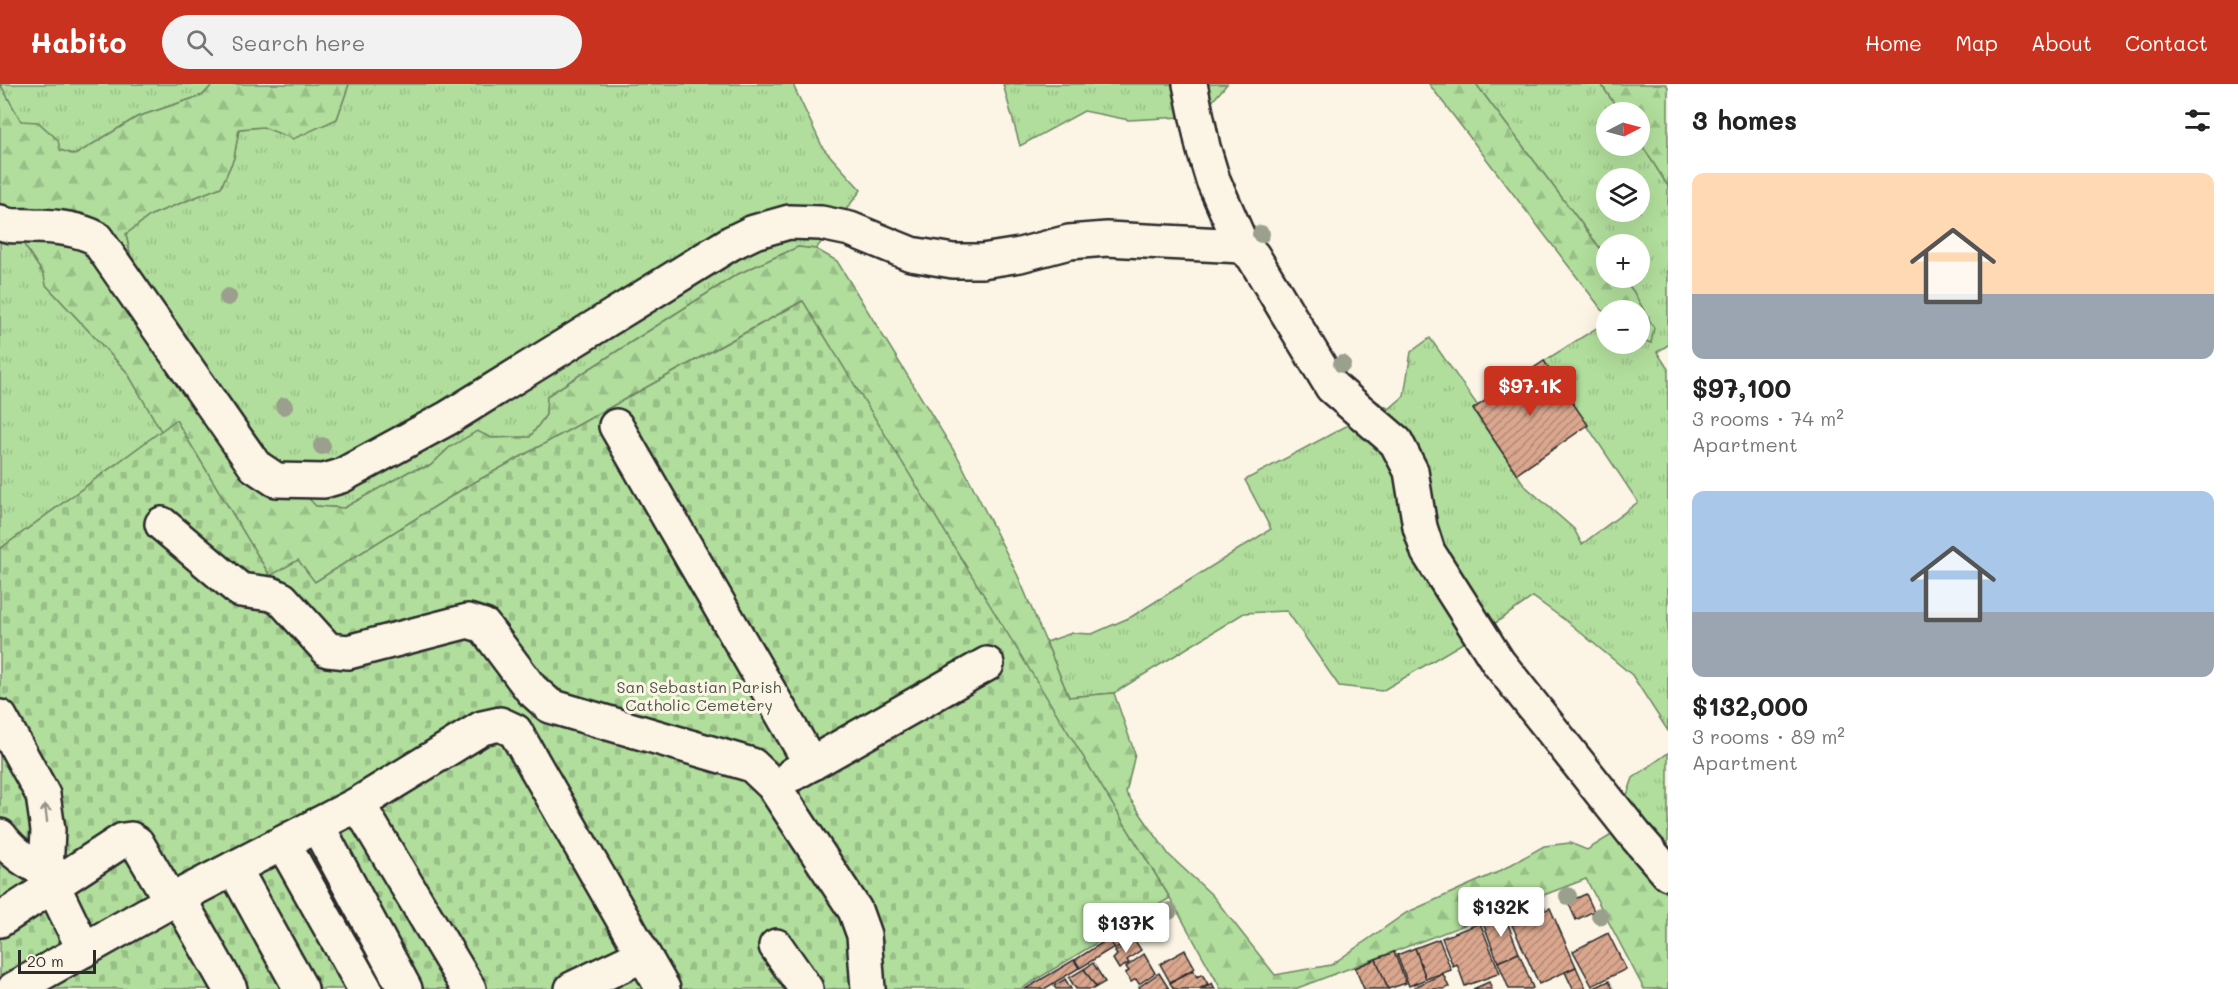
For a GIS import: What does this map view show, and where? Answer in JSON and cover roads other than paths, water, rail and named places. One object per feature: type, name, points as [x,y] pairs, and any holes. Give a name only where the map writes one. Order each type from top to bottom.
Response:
[{"type":"lane","points":[[1190,84],[1203,147],[1213,180],[1242,246],[1253,256],[1332,387],[1396,442],[1410,471],[1420,527],[1428,552],[1498,662],[1635,835],[1668,873]]},
{"type":"lane","points":[[0,222],[6,226],[34,226],[81,231],[96,238],[255,466],[276,480],[324,482],[341,476],[448,418],[731,243],[754,232],[789,222],[821,223],[850,230],[911,254],[953,261],[982,261],[1010,257],[1069,242],[1107,239],[1242,246]]},
{"type":"lane","points":[[616,426],[811,764]]},
{"type":"lane","points":[[162,524],[240,590],[271,594],[282,599],[328,650],[348,652],[468,621],[484,626],[531,689],[550,706],[752,765],[773,785],[855,910],[864,935],[868,989]]},
{"type":"lane","points":[[773,785],[987,664]]},
{"type":"lane","points":[[0,717],[43,795],[48,830],[50,878],[84,950]]},
{"type":"lane","points":[[14,989],[175,899],[358,804],[482,728],[500,724],[515,731],[663,989]]},
{"type":"lane","points":[[358,804],[469,989]]},
{"type":"lane","points":[[317,825],[405,989]]},
{"type":"lane","points":[[0,836],[9,848],[50,878]]},
{"type":"lane","points":[[0,920],[50,878],[123,840],[131,839],[137,843],[175,899],[230,989]]},
{"type":"lane","points":[[283,843],[365,989]]},
{"type":"lane","points":[[234,868],[301,989]]},
{"type":"lane","points":[[776,946],[806,989]]},
{"type":"lane","points":[[572,989],[643,955]]},
{"type":"park label","name":"San Sebastian Parish Catholic Cemetery","points":[[699,695]]}]
